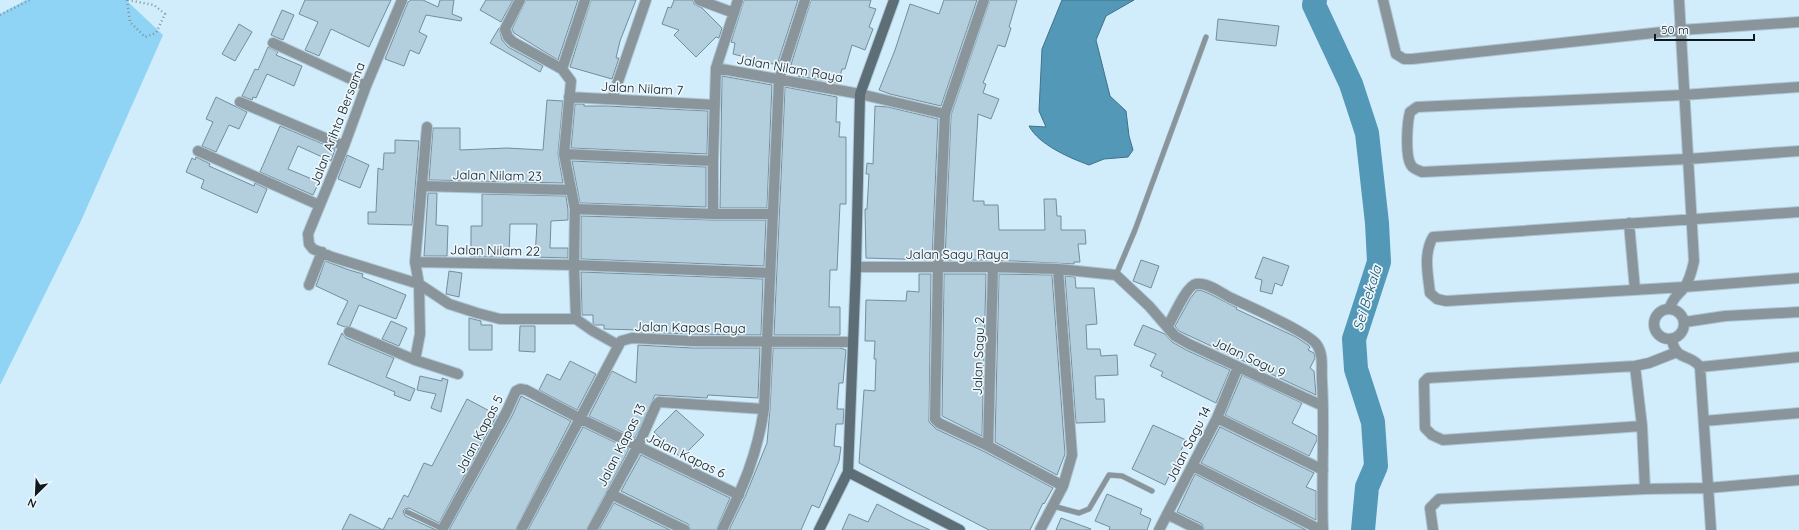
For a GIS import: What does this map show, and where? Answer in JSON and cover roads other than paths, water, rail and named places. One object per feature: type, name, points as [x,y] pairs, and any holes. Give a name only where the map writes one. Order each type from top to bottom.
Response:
[{"type":"street","name":"Jalan Arihta Bersama","points":[[322,252],[310,246],[307,239],[319,205],[344,146],[366,86],[401,0]]},
{"type":"street","points":[[520,0],[506,29],[508,37],[513,42],[562,69],[570,78],[564,154],[575,209],[574,265],[576,319]]},
{"type":"street","points":[[562,69],[585,0]]},
{"type":"street","points":[[612,99],[646,0]]},
{"type":"street","points":[[700,0],[734,13]]},
{"type":"street","points":[[713,214],[716,68],[738,0]]},
{"type":"street","points":[[722,530],[754,459],[764,408],[779,80],[805,0]]},
{"type":"street","points":[[820,530],[848,472],[856,267],[860,94],[894,0]]},
{"type":"street","points":[[984,0],[944,114],[938,266],[935,419],[938,423],[988,446],[1063,486]]},
{"type":"street","points":[[1383,0],[1396,54],[1404,59],[1681,30],[1799,22]]},
{"type":"street","points":[[1670,309],[1675,295],[1684,287],[1691,275],[1694,261],[1679,0]]},
{"type":"street","points":[[273,43],[366,86]]},
{"type":"street","name":"Jalan Nilam Raya","points":[[716,68],[860,94],[944,114]]},
{"type":"street","points":[[1799,87],[1684,95],[1417,107],[1410,112],[1408,122],[1409,160],[1412,167],[1422,172],[1688,159],[1799,151]]},
{"type":"street","name":"Jalan Nilam 7","points":[[569,97],[715,105]]},
{"type":"street","points":[[240,102],[344,146]]},
{"type":"street","points":[[415,360],[420,334],[419,284],[415,262],[428,127]]},
{"type":"street","points":[[198,151],[319,205]]},
{"type":"street","points":[[564,154],[713,161]]},
{"type":"street","name":"Jalan Nilam 23","points":[[422,186],[570,190]]},
{"type":"street","points":[[575,209],[713,214],[773,214]]},
{"type":"street","points":[[1799,212],[1433,237],[1428,245],[1427,256],[1430,293],[1437,299],[1446,301],[1684,287],[1799,278]]},
{"type":"street","points":[[1629,223],[1635,290]]},
{"type":"street","points":[[309,285],[322,252],[419,284],[449,304],[500,319],[576,319],[593,331],[618,345],[522,530]]},
{"type":"street","name":"Jalan Nilam 22","points":[[415,262],[574,265],[770,273]]},
{"type":"street","name":"Jalan Sagu Raya","points":[[856,267],[938,266],[1058,269],[1116,275]]},
{"type":"street","name":"Jalan Sagu 2","points":[[988,446],[993,267]]},
{"type":"street","points":[[1040,530],[1063,486],[1072,455],[1058,269]]},
{"type":"street","name":"Jalan Sagu 9","points":[[1116,275],[1149,306],[1168,326],[1175,336],[1184,342],[1323,406]]},
{"type":"street","points":[[1168,326],[1187,291],[1192,285],[1197,283],[1214,289],[1286,324],[1310,338],[1317,344],[1321,359],[1323,406],[1322,530],[1193,466]]},
{"type":"street","points":[[1670,309],[1679,312],[1685,322],[1683,332],[1679,336],[1672,339],[1664,339],[1659,336],[1654,327],[1654,321],[1660,312],[1670,309]]},
{"type":"street","points":[[1685,322],[1725,316],[1799,312]]},
{"type":"street","points":[[349,332],[415,360],[458,374]]},
{"type":"street","name":"Jalan Kapas Raya","points":[[618,345],[627,339],[632,338],[692,341],[853,342]]},
{"type":"street","points":[[1672,339],[1673,348],[1677,352],[1698,363],[1700,367],[1711,530]]},
{"type":"street","points":[[1642,426],[1443,440],[1432,435],[1425,428],[1424,382],[1428,378],[1635,366],[1649,363],[1677,352]]},
{"type":"street","points":[[1700,367],[1799,356]]},
{"type":"street","points":[[1635,366],[1642,426],[1645,489]]},
{"type":"street","name":"Jalan Sagu 14","points":[[1159,530],[1217,418],[1238,367]]},
{"type":"street","name":"Jalan Kapas 5","points":[[443,530],[506,413],[516,391],[520,389],[526,390],[579,418]]},
{"type":"street","name":"Jalan Kapas 13","points":[[592,530],[638,446],[656,405],[659,402],[764,408]]},
{"type":"street","points":[[1704,421],[1799,413]]},
{"type":"street","name":"Jalan Kapas 6","points":[[579,418],[739,495]]},
{"type":"street","points":[[1217,418],[1323,470]]},
{"type":"street","points":[[848,472],[960,530]]},
{"type":"street","points":[[1432,530],[1430,508],[1439,499],[1645,489],[1708,488],[1799,480]]},
{"type":"street","points":[[611,494],[685,530]]},
{"type":"street","points":[[1167,514],[1199,530]]},
{"type":"lane","points":[[1116,275],[1135,230],[1206,37]]},
{"type":"lane","points":[[1053,506],[1079,513],[1089,509],[1109,475],[1122,476],[1152,491]]},
{"type":"lane","points":[[407,512],[443,530]]},
{"type":"waterway","name":"Sei Bekala","points":[[1315,0],[1314,5],[1351,84],[1367,133],[1377,223],[1379,262],[1354,339],[1356,369],[1373,422],[1376,466],[1367,487],[1363,530]]}]
